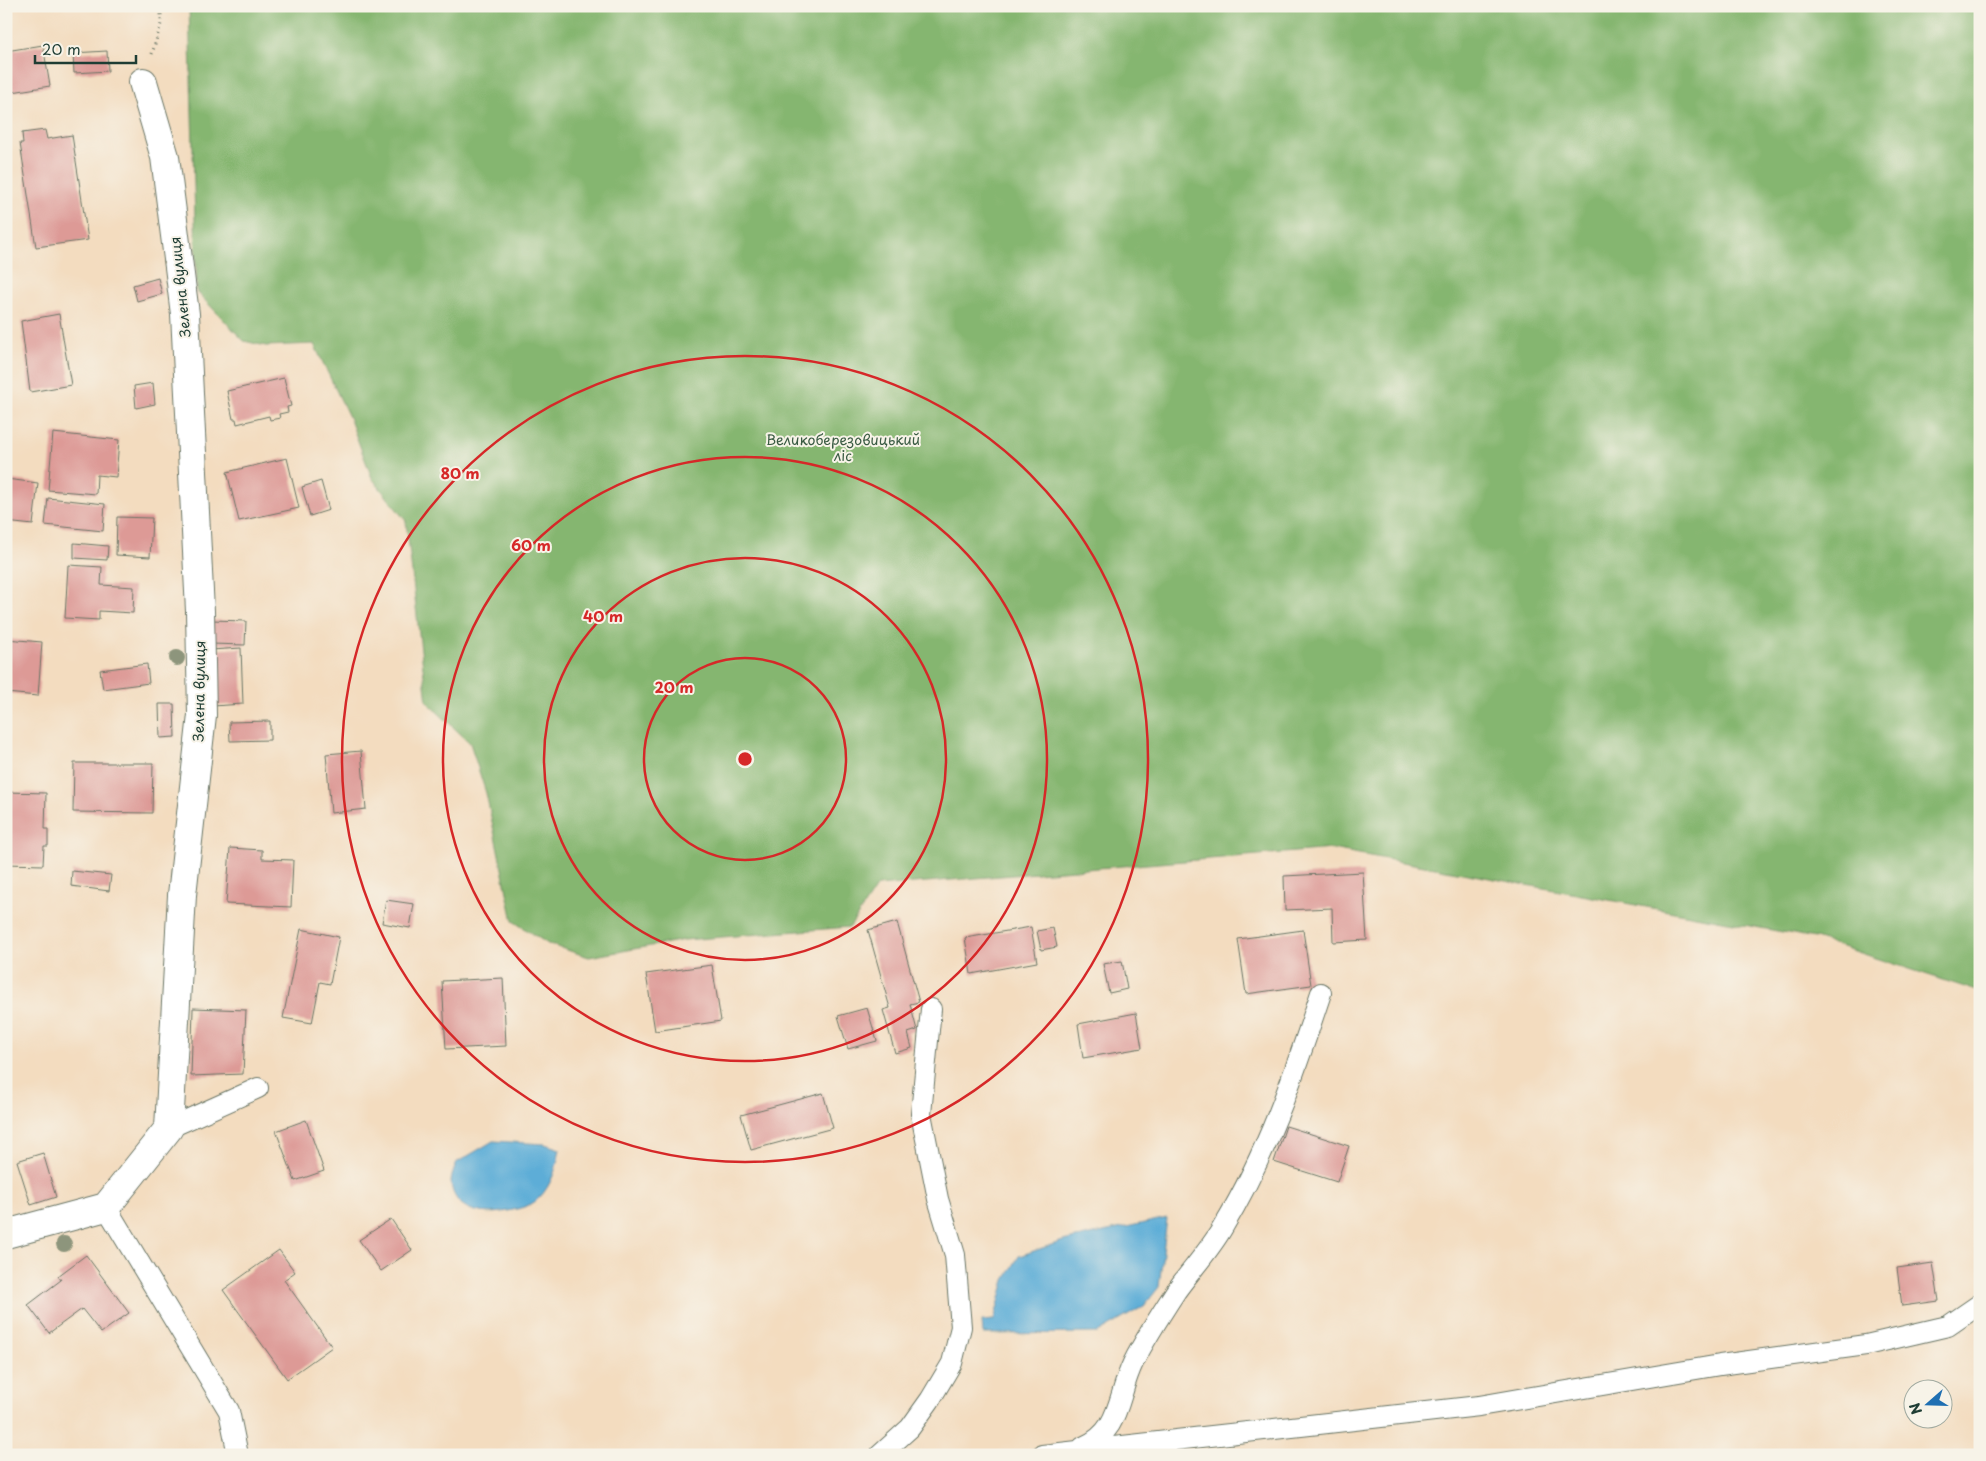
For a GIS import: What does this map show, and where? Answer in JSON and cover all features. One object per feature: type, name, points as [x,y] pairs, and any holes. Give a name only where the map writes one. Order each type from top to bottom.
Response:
[{"type":"street","name":"Зелена вулиця","points":[[143,82],[165,157],[185,314],[200,620],[202,716],[182,895],[169,1128]]},
{"type":"street","points":[[6,1234],[106,1207],[169,1128]]},
{"type":"lane","points":[[1078,1450],[1096,1442],[1112,1424],[1133,1364],[1175,1292],[1222,1229],[1254,1173],[1288,1095],[1321,993]]},
{"type":"lane","points":[[880,1455],[910,1428],[930,1400],[952,1364],[961,1327],[955,1256],[938,1199],[921,1114],[931,1009]]},
{"type":"lane","points":[[169,1128],[258,1088]]},
{"type":"lane","points":[[106,1207],[229,1411],[238,1455]]},
{"type":"lane","points":[[1042,1455],[1479,1406],[1720,1365],[1866,1345],[1948,1326],[1980,1304]]},
{"type":"path","points":[[143,82],[161,24],[162,6]]},
{"type":"green space","name":"Великоберезовицький ліс","points":[[189,6],[1980,6],[1980,992],[1815,938],[1332,849],[877,886],[850,927],[684,940],[589,957],[548,944],[513,921],[486,793],[470,743],[427,702],[406,521],[372,478],[349,417],[314,344],[266,346],[244,341],[197,292]]},
{"type":"water","points":[[493,1141],[545,1144],[560,1149],[551,1181],[544,1193],[536,1201],[525,1207],[489,1213],[471,1210],[457,1200],[451,1182],[456,1163]]},
{"type":"water","points":[[1167,1218],[1159,1287],[1144,1306],[1098,1333],[983,1334],[982,1321],[994,1320],[1005,1280],[1019,1256],[1063,1241]]},
{"type":"building","points":[[43,45],[50,86],[6,93],[6,51]]},
{"type":"building","points":[[107,51],[108,71],[74,73],[73,53]]},
{"type":"building","points":[[45,130],[47,139],[72,135],[88,240],[36,247],[20,143],[23,143],[22,133]]},
{"type":"building","points":[[158,278],[162,294],[137,301],[133,285]]},
{"type":"building","points":[[59,314],[71,385],[30,392],[21,321]]},
{"type":"building","points":[[284,378],[291,406],[287,407],[288,412],[279,414],[280,418],[270,420],[269,416],[237,424],[236,419],[233,419],[227,391]]},
{"type":"building","points":[[153,383],[155,404],[136,408],[134,386]]},
{"type":"building","points":[[53,433],[119,440],[116,477],[97,475],[96,494],[48,490]]},
{"type":"building","points":[[287,458],[299,508],[239,521],[227,472]]},
{"type":"building","points":[[6,479],[38,483],[33,525],[6,522]]},
{"type":"building","points":[[321,481],[329,510],[310,516],[302,487]]},
{"type":"building","points":[[48,498],[105,504],[103,531],[45,525]]},
{"type":"building","points":[[117,517],[152,518],[150,557],[116,555]]},
{"type":"building","points":[[74,543],[108,546],[107,560],[74,558]]},
{"type":"building","points":[[68,565],[102,567],[101,585],[134,587],[133,613],[99,611],[99,620],[65,618]]},
{"type":"building","points":[[211,620],[246,621],[245,645],[211,644]]},
{"type":"building","points":[[6,639],[42,642],[38,696],[6,693]]},
{"type":"building","points":[[241,648],[243,704],[213,706],[211,650]]},
{"type":"building","points":[[147,664],[149,683],[103,689],[100,670]]},
{"type":"building","points":[[159,704],[174,704],[175,737],[160,738]]},
{"type":"building","points":[[270,721],[270,740],[230,741],[229,722]]},
{"type":"building","points":[[361,751],[366,809],[331,813],[326,754]]},
{"type":"building","points":[[74,763],[153,763],[152,813],[73,812]]},
{"type":"building","points":[[6,792],[46,793],[45,829],[48,829],[48,846],[44,846],[43,865],[6,864]]},
{"type":"building","points":[[230,848],[262,850],[262,859],[293,860],[291,907],[226,904]]},
{"type":"building","points":[[72,871],[111,875],[109,891],[71,886]]},
{"type":"building","points":[[1363,872],[1367,940],[1333,942],[1332,908],[1285,910],[1284,876]]},
{"type":"building","points":[[386,900],[414,904],[410,928],[382,923]]},
{"type":"building","points":[[897,922],[919,1002],[910,1004],[917,1030],[908,1033],[912,1048],[895,1053],[883,1010],[890,1008],[868,930]]},
{"type":"building","points":[[1031,927],[1037,962],[971,974],[965,938]]},
{"type":"building","points":[[1053,928],[1057,947],[1041,950],[1037,931]]},
{"type":"building","points":[[301,929],[339,937],[330,984],[320,982],[312,1023],[283,1018]]},
{"type":"building","points":[[1303,930],[1311,985],[1246,994],[1238,939]]},
{"type":"building","points":[[1122,961],[1127,989],[1109,993],[1103,964]]},
{"type":"building","points":[[712,965],[721,1021],[655,1031],[646,974]]},
{"type":"building","points":[[503,978],[506,1046],[446,1049],[442,981]]},
{"type":"building","points":[[193,1008],[246,1010],[243,1074],[191,1076]]},
{"type":"building","points":[[867,1008],[877,1041],[848,1049],[838,1016]]},
{"type":"building","points":[[1136,1013],[1142,1048],[1083,1058],[1078,1024]]},
{"type":"building","points":[[823,1093],[833,1128],[751,1150],[741,1115]]},
{"type":"building","points":[[306,1120],[324,1171],[295,1181],[276,1131]]},
{"type":"building","points":[[1286,1126],[1349,1146],[1337,1182],[1274,1162]]},
{"type":"building","points":[[43,1153],[56,1197],[31,1205],[17,1161]]},
{"type":"building","points":[[391,1219],[412,1250],[381,1271],[359,1240]]},
{"type":"building","points":[[279,1250],[295,1272],[284,1280],[332,1347],[287,1379],[223,1290]]},
{"type":"building","points":[[86,1255],[129,1313],[101,1333],[82,1309],[49,1333],[28,1305],[61,1280],[58,1276]]},
{"type":"building","points":[[1933,1263],[1939,1301],[1902,1306],[1897,1268]]}]
